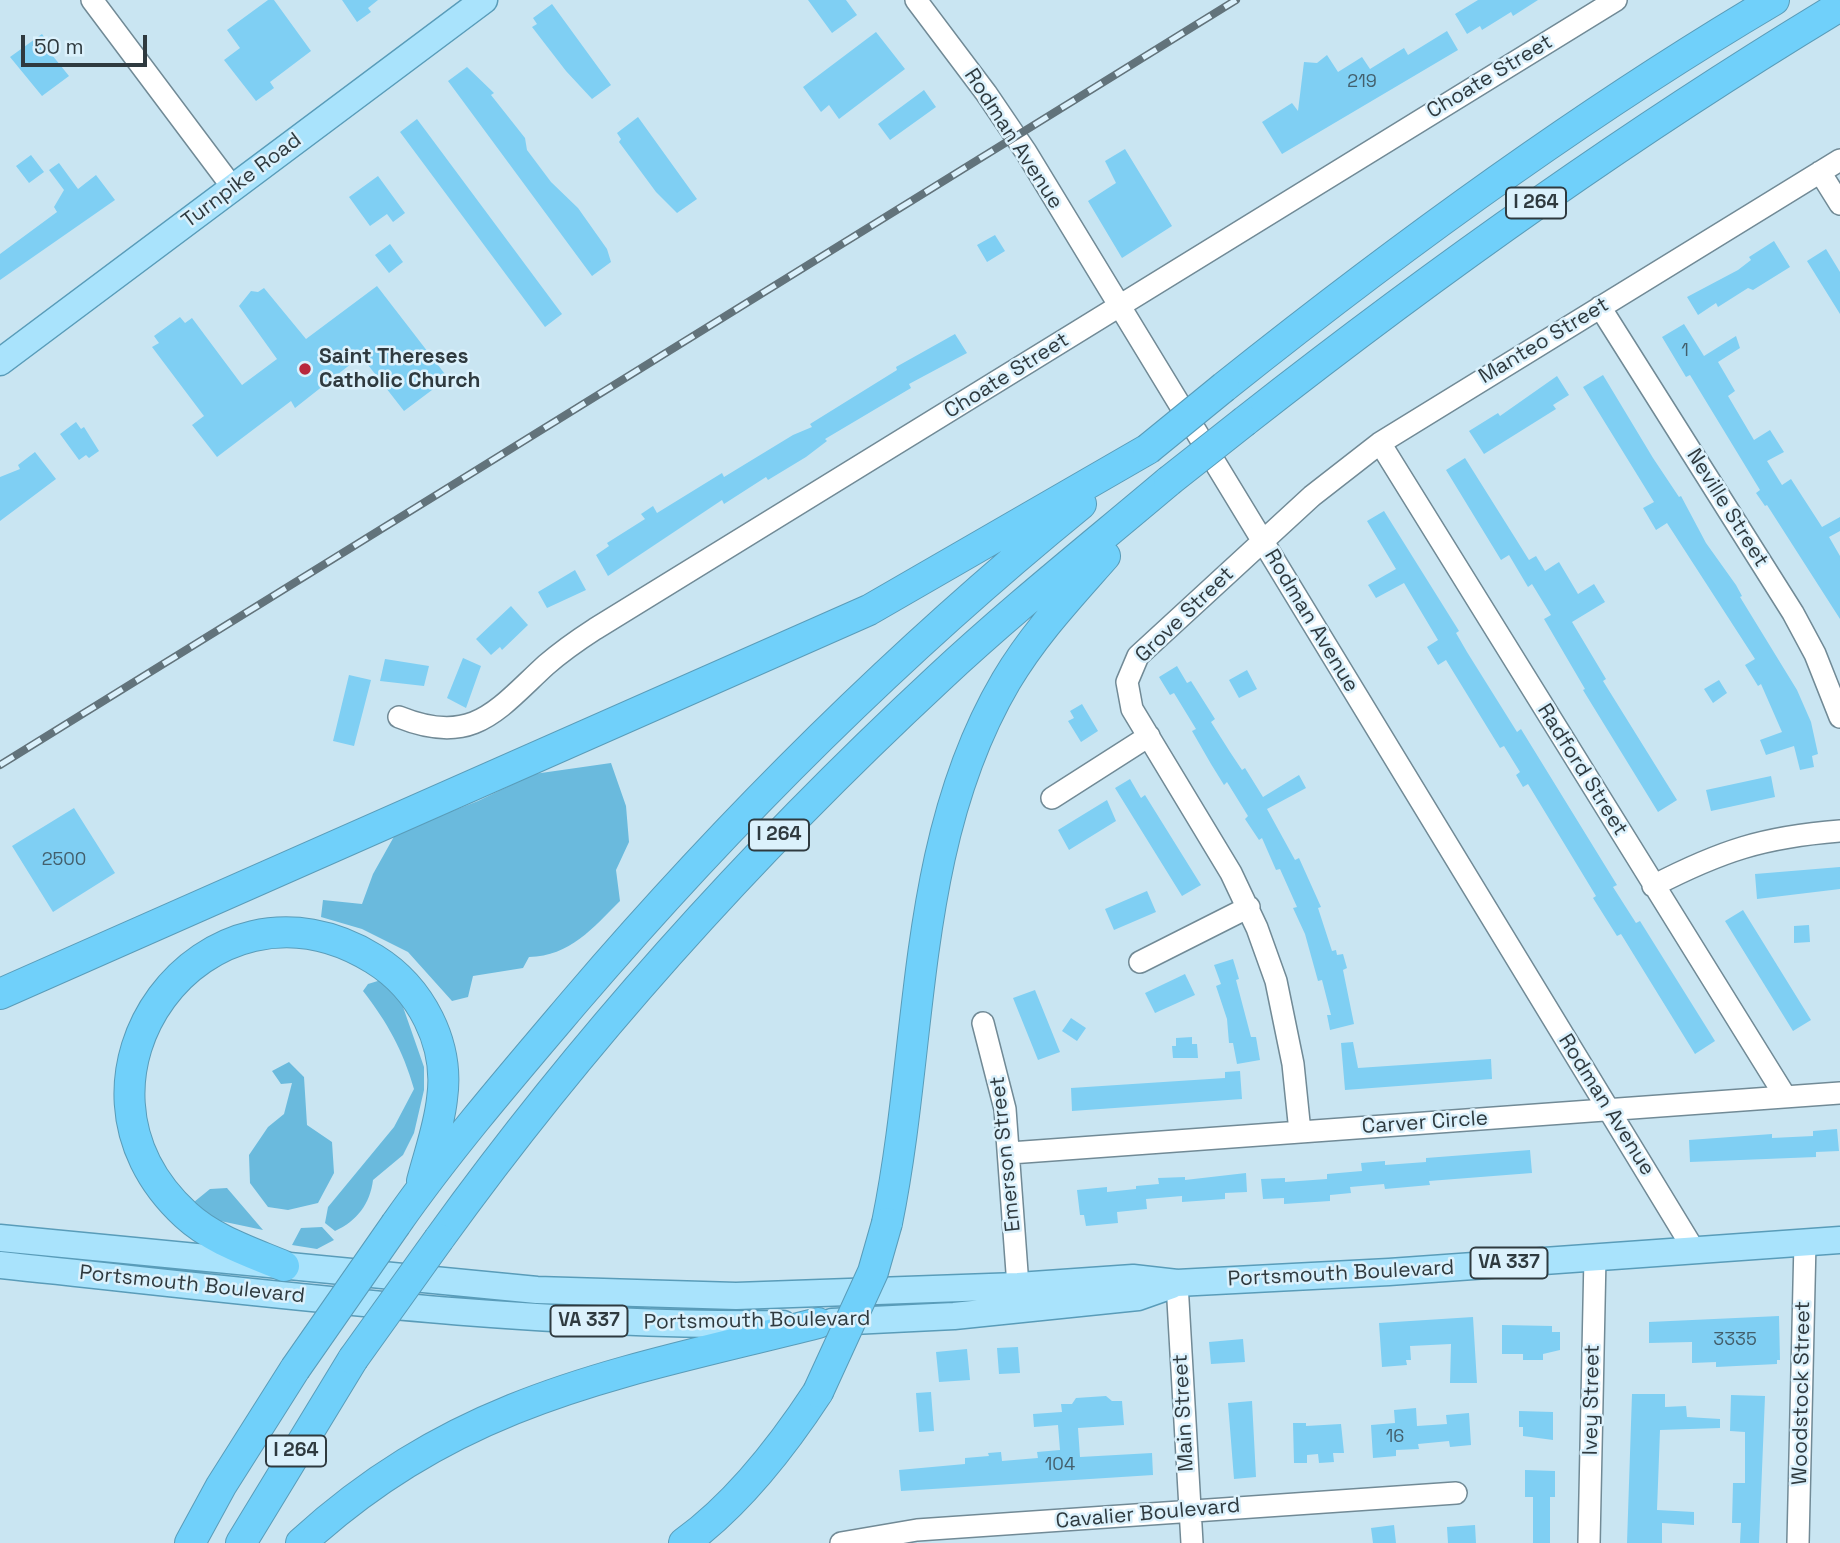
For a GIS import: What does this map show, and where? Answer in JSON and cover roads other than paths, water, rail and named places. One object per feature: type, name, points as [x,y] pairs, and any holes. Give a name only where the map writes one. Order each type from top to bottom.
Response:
[{"type":"highway","name":"I 264","points":[[190,1543],[221,1486],[295,1369],[420,1190],[631,936],[746,811],[905,657],[1042,536],[1224,387],[1472,200],[1666,68],[1774,0]]},
{"type":"highway","name":"I 264","points":[[240,1543],[353,1359],[519,1132],[638,987],[789,824],[940,677],[1169,481],[1358,332],[1532,206],[1840,6]]},
{"type":"highway","points":[[0,994],[869,610],[1148,449]]},
{"type":"highway","points":[[684,1543],[729,1503],[772,1456],[818,1392],[873,1272],[887,1223],[933,881],[962,776],[988,716],[1032,639],[1169,481]]},
{"type":"highway","points":[[284,1266],[209,1233],[187,1216],[151,1173],[139,1149],[131,1120],[130,1070],[136,1040],[149,1013],[164,992],[202,959],[247,938],[266,933],[313,933],[359,949],[404,982],[430,1022],[438,1044],[443,1076],[443,1097],[420,1190]]},
{"type":"highway","points":[[301,1543],[379,1479],[427,1449],[512,1407],[638,1366],[818,1323]]},
{"type":"main road","name":"Turnpike Road","points":[[0,362],[484,0]]},
{"type":"main road","name":"Portsmouth Boulevard","points":[[0,1238],[537,1290],[736,1296],[1018,1286],[1133,1278],[1177,1283],[1840,1240]]},
{"type":"main road","name":"Portsmouth Boulevard","points":[[0,1265],[514,1316],[700,1325],[954,1317],[1138,1297],[1177,1283]]},
{"type":"street","points":[[92,0],[233,188]]},
{"type":"street","name":"Rodman Avenue","points":[[916,0],[986,93],[1026,152],[1243,504],[1262,541],[1694,1250]]},
{"type":"street","name":"Choate Street","points":[[399,717],[433,727],[453,727],[491,716],[585,635],[1616,0]]},
{"type":"street","name":"Manteo Street","points":[[1262,541],[1311,496],[1380,443],[1840,160]]},
{"type":"street","points":[[1820,172],[1840,204]]},
{"type":"street","name":"Neville Street","points":[[1600,307],[1793,613],[1815,654],[1840,717]]},
{"type":"street","name":"Radford Street","points":[[1380,443],[1785,1096]]},
{"type":"street","name":"Grove Street","points":[[1262,541],[1138,656],[1131,668],[1128,696],[1249,907],[1276,981],[1287,1027],[1300,1132]]},
{"type":"street","points":[[1052,798],[1149,736]]},
{"type":"street","points":[[1653,886],[1733,848],[1768,839],[1840,831]]},
{"type":"street","points":[[1140,962],[1249,907]]},
{"type":"street","name":"Emerson Street","points":[[983,1023],[1000,1087],[1010,1153],[1018,1286]]},
{"type":"street","name":"Carver Circle","points":[[1010,1153],[1840,1093]]},
{"type":"street","name":"Woodstock Street","points":[[1798,1543],[1805,1242]]},
{"type":"street","name":"Ivey Street","points":[[1589,1543],[1595,1257]]},
{"type":"street","name":"Main Street","points":[[1177,1283],[1192,1543]]},
{"type":"street","name":"Cavalier Boulevard","points":[[841,1543],[918,1530],[1457,1493]]},
{"type":"railway","points":[[0,765],[1236,0]]},
{"type":"place","name":"Saint Thereses Catholic Church","points":[[305,369]]}]
